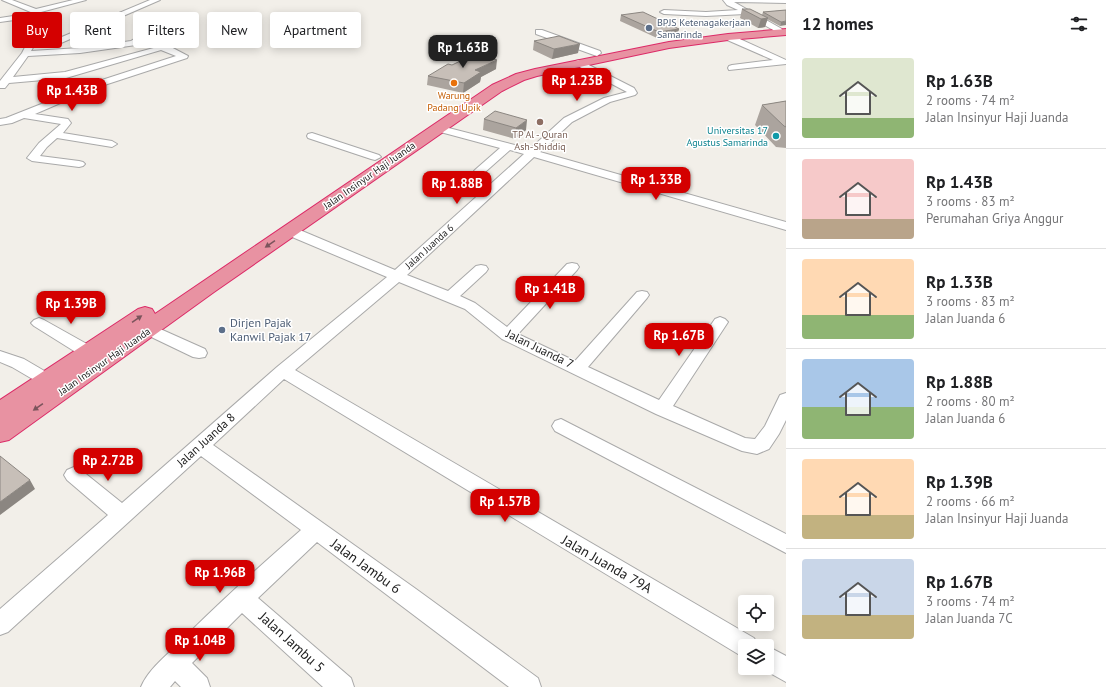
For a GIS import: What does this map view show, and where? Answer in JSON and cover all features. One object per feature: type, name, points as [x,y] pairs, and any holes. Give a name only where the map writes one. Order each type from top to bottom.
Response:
[{"type":"highway","name":"Jalan Insinyur Haji Juanda","points":[[0,433],[87,359],[375,157],[498,79],[535,67],[597,53],[783,30]]},
{"type":"highway","name":"Jalan Insinyur Haji Juanda","points":[[0,412],[46,380],[149,329],[496,88],[535,73],[686,37],[783,30]]},
{"type":"street","points":[[8,0],[35,12]]},
{"type":"street","points":[[40,12],[82,0]]},
{"type":"street","points":[[62,39],[156,0]]},
{"type":"street","points":[[727,0],[786,1]]},
{"type":"street","points":[[727,0],[730,3],[783,30]]},
{"type":"street","points":[[664,12],[703,14],[747,12]]},
{"type":"street","points":[[0,20],[12,18]]},
{"type":"street","points":[[539,32],[597,53]]},
{"type":"street","points":[[728,37],[785,62]]},
{"type":"street","points":[[26,54],[65,53],[94,50],[133,43]]},
{"type":"street","points":[[3,85],[30,48]]},
{"type":"street","points":[[0,122],[23,115],[62,99],[74,92],[184,56],[166,48],[161,48],[66,76],[3,85]]},
{"type":"street","points":[[732,68],[785,62]]},
{"type":"street","name":"Jalan Juanda 6","points":[[397,276],[568,120],[607,100],[632,92],[631,90],[578,63]]},
{"type":"street","points":[[23,115],[66,122],[64,127],[43,145],[33,158],[78,164]]},
{"type":"street","points":[[437,128],[509,146],[786,226]]},
{"type":"street","points":[[56,134],[112,144]]},
{"type":"street","points":[[312,136],[375,157]]},
{"type":"street","points":[[480,171],[509,146]]},
{"type":"street","name":"Jalan Juanda 7","points":[[290,231],[450,297],[475,309],[493,325],[508,335],[662,409],[734,441],[750,446],[760,445],[780,432],[786,399]]},
{"type":"street","points":[[508,335],[572,267]]},
{"type":"street","points":[[450,297],[481,269]]},
{"type":"street","name":"Jalan Juanda 8","points":[[0,624],[201,446],[283,371],[397,276]]},
{"type":"street","points":[[578,368],[642,296]]},
{"type":"street","points":[[662,409],[720,322]]},
{"type":"street","points":[[39,323],[87,359]]},
{"type":"street","points":[[149,329],[199,353]]},
{"type":"street","points":[[0,356],[18,363],[46,380]]},
{"type":"street","name":"Jalan Juanda 79A","points":[[283,371],[738,641]]},
{"type":"street","points":[[560,426],[786,544]]},
{"type":"street","name":"Jalan Jambu 6","points":[[201,446],[530,687]]},
{"type":"street","points":[[74,475],[122,515]]},
{"type":"street","points":[[153,687],[175,663],[242,598],[316,530]]},
{"type":"street","name":"Jalan Jambu 5","points":[[242,598],[342,687]]},
{"type":"street","points":[[774,662],[786,670]]},
{"type":"street","points":[[175,663],[198,687]]},
{"type":"building","points":[[742,9],[750,9],[768,18],[761,19]]},
{"type":"building","points":[[786,10],[786,21],[781,22],[763,12]]},
{"type":"building","points":[[643,12],[679,29],[659,32],[621,15]]},
{"type":"building","points":[[559,36],[580,44],[554,49],[534,41]]},
{"type":"building","points":[[475,54],[497,60],[475,70],[481,72],[464,83],[428,76],[448,64],[452,65]]},
{"type":"building","points":[[786,101],[786,127],[762,105]]},
{"type":"building","points":[[495,111],[527,120],[516,128],[484,119]]},
{"type":"building","points":[[0,456],[30,480],[0,502]]},
{"type":"place","name":"BPJS Ketenagakerjaan Samarinda","points":[[649,28]]},
{"type":"place","name":"Warung Padang Upik","points":[[454,83]]},
{"type":"place","name":"TP Al - Quran Ash-Shiddiq","points":[[540,122]]},
{"type":"place","name":"Universitas 17 Agustus Samarinda","points":[[776,136]]},
{"type":"place","name":"Dirjen Pajak Kanwil Pajak 17","points":[[222,330]]}]
